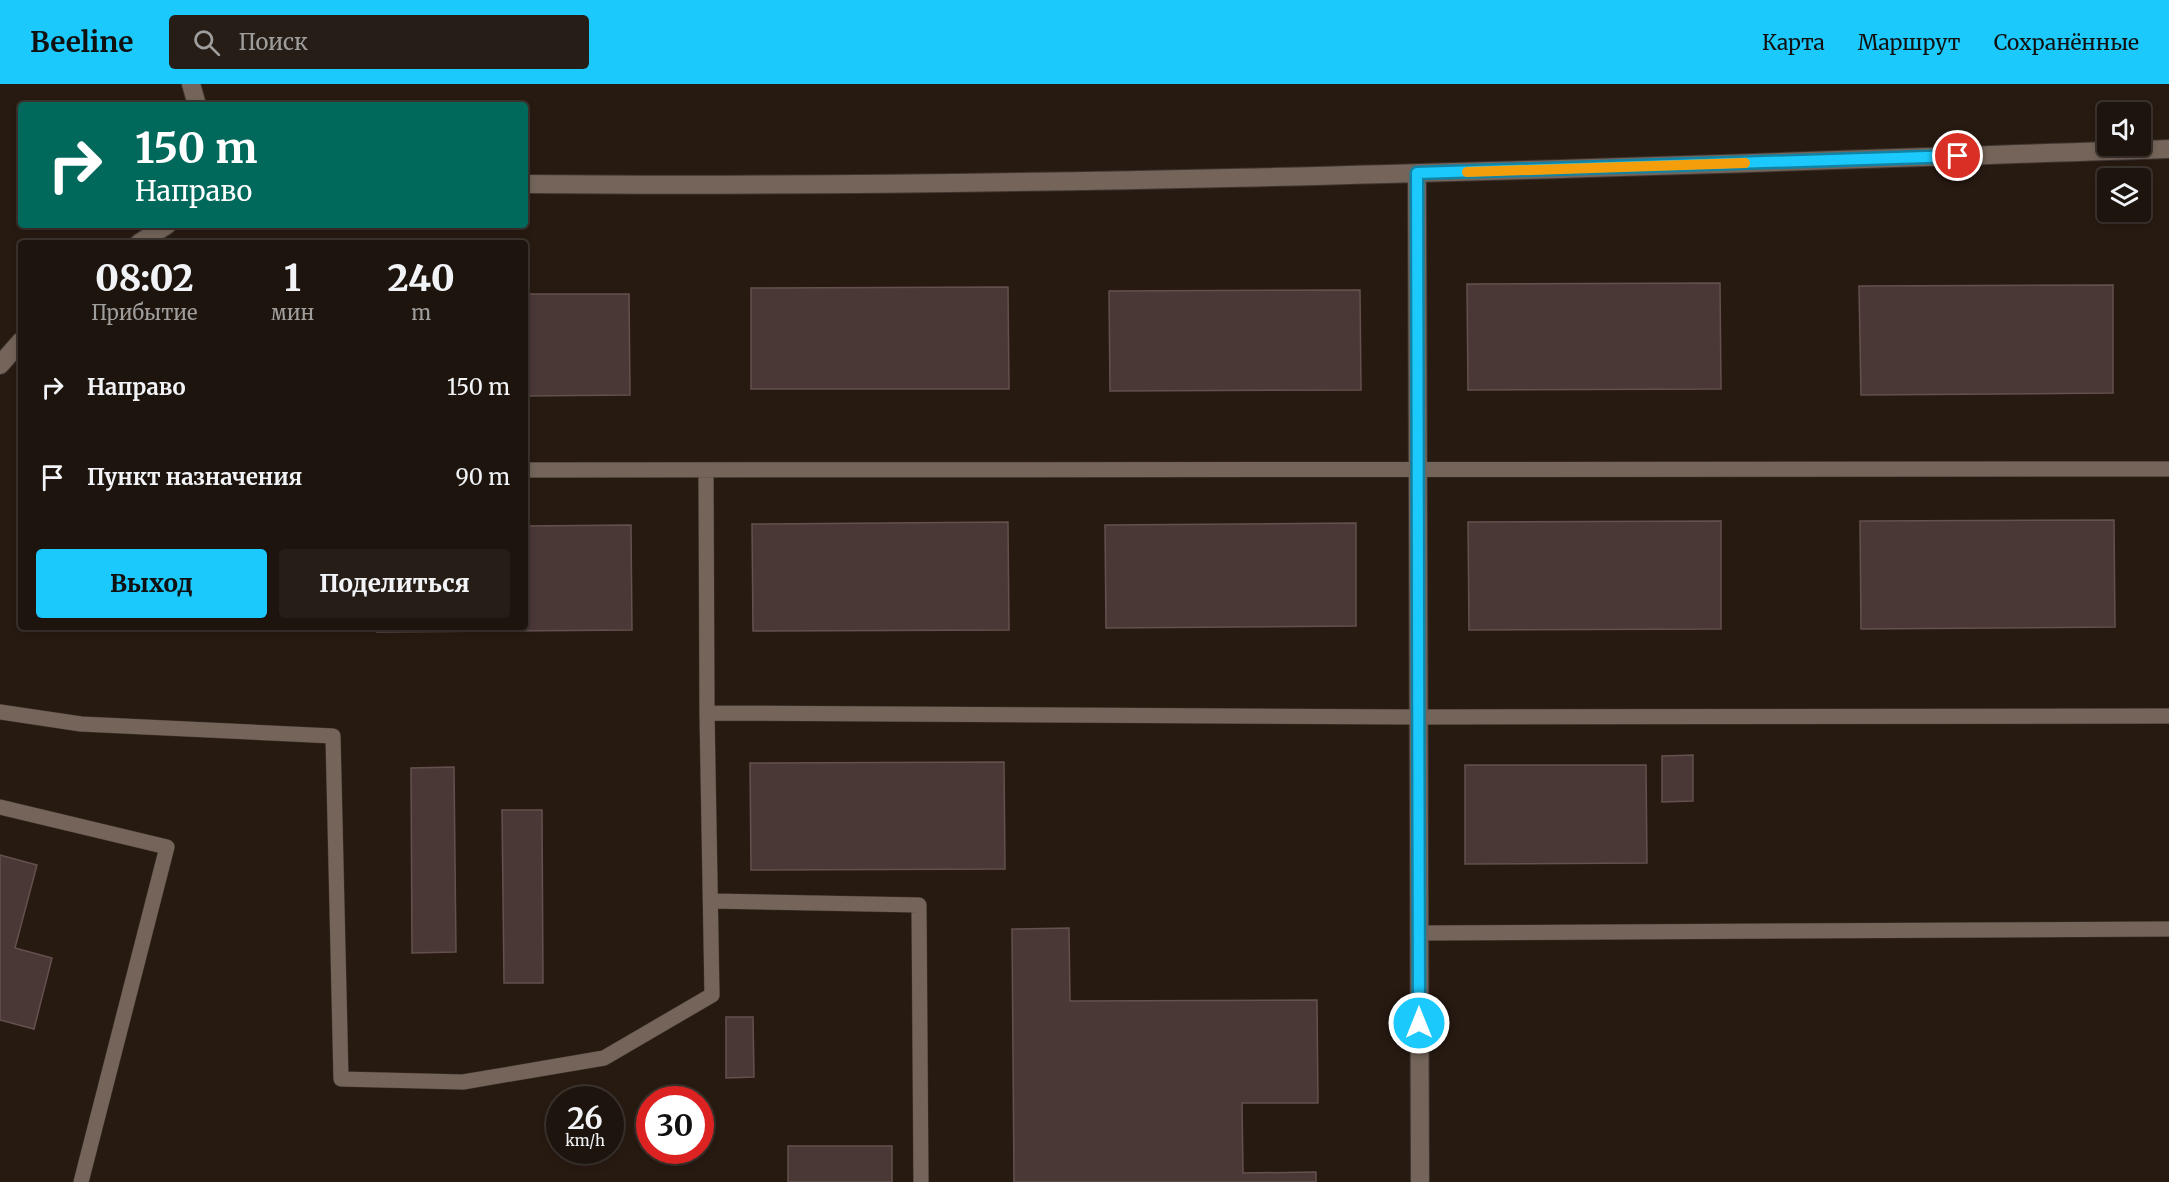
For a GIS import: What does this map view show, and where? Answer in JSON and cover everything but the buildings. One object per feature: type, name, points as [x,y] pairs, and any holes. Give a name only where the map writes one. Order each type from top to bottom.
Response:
[{"type":"street","points":[[191,84],[196,102]]},
{"type":"street","points":[[528,184],[728,186],[1417,173],[2169,149]]},
{"type":"street","points":[[1417,173],[1420,1182]]},
{"type":"street","points":[[143,240],[163,228]]},
{"type":"street","points":[[0,364],[18,344]]},
{"type":"lane","points":[[528,470],[2169,469]]},
{"type":"lane","points":[[0,712],[81,724],[333,736],[341,1079],[463,1082],[604,1058],[712,995],[706,471]]},
{"type":"lane","points":[[707,713],[1419,717],[2169,716]]},
{"type":"lane","points":[[0,807],[167,847],[81,1182]]},
{"type":"lane","points":[[711,901],[919,904],[921,1182]]},
{"type":"lane","points":[[1419,933],[2169,929]]},
{"type":"slow traffic","points":[[1467,172],[1745,163]]},
{"type":"route","points":[[1419,1023],[1417,173],[1958,156]]}]
